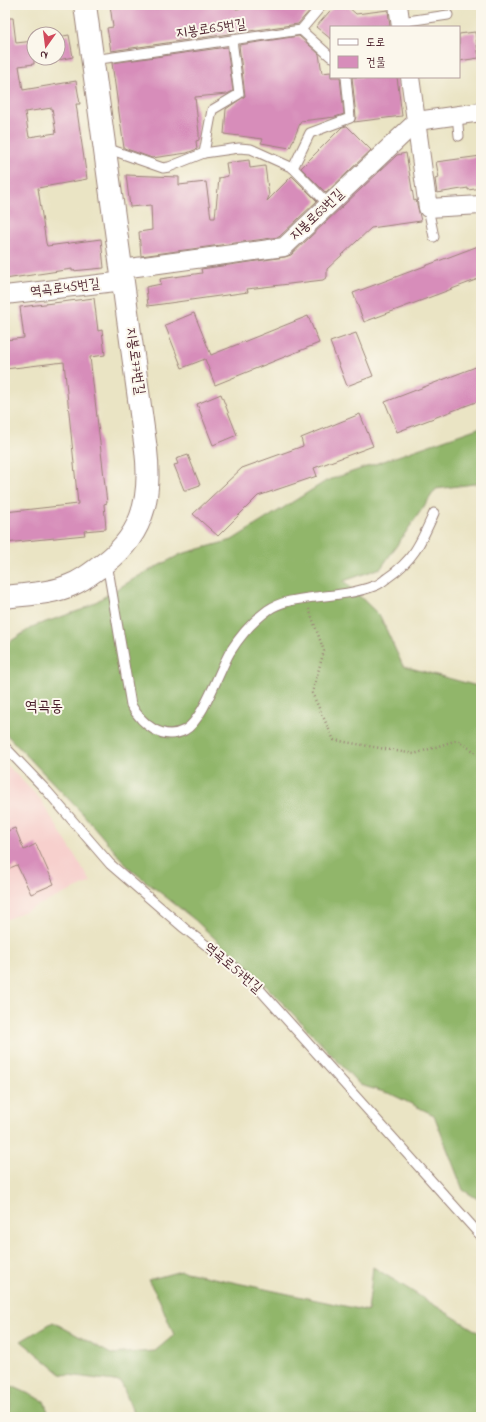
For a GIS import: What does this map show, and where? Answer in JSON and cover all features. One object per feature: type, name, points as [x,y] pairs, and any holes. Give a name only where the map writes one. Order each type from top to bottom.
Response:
[{"type":"street","name":"지봉로77번길","points":[[85,5],[106,148],[149,471],[148,492],[142,515],[135,531],[119,552],[107,563]]},
{"type":"street","points":[[410,78],[428,208],[481,205]]},
{"type":"street","points":[[417,121],[481,112]]},
{"type":"street","name":"지봉로63번길","points":[[123,275],[284,247],[417,121]]},
{"type":"street","name":"역곡로45번길","points":[[5,295],[123,275]]},
{"type":"street","points":[[5,597],[54,590],[71,585],[107,563]]},
{"type":"lane","points":[[322,5],[301,30],[330,56]]},
{"type":"lane","points":[[400,18],[448,15]]},
{"type":"lane","name":"지봉로65번길","points":[[93,60],[301,30]]},
{"type":"lane","points":[[204,153],[212,110],[239,94],[232,40]]},
{"type":"lane","points":[[293,168],[310,133],[350,118],[346,78]]},
{"type":"lane","points":[[457,115],[459,136]]},
{"type":"lane","points":[[106,148],[163,168],[204,153],[239,148],[250,149],[293,168],[329,205]]},
{"type":"lane","points":[[428,208],[434,237]]},
{"type":"lane","points":[[107,563],[131,705],[140,719],[156,731],[170,734],[185,730],[198,719],[230,652],[245,631],[269,609],[293,600],[375,586],[402,568],[420,544],[434,513]]},
{"type":"lane","name":"역곡로57번길","points":[[5,747],[47,791],[110,864],[184,928],[252,981],[481,1236]]},
{"type":"path","points":[[305,599],[324,651],[312,692],[334,740],[414,754],[457,740],[481,756]]},
{"type":"shaded area","points":[[5,763],[40,799],[91,882],[5,920]]},
{"type":"green space","points":[[481,427],[481,483],[436,489],[381,568],[344,581],[380,616],[403,666],[481,687],[481,1201],[463,1190],[434,1115],[391,1094],[360,1085],[276,996],[240,962],[195,920],[129,868],[83,814],[5,733],[5,645],[34,626],[84,609],[137,577],[181,554],[232,540],[326,481]]},
{"type":"green space","points":[[373,1267],[481,1334],[481,1417],[135,1417],[121,1382],[61,1374],[21,1341],[53,1322],[111,1354],[155,1351],[174,1335],[159,1299],[148,1280],[181,1271],[368,1311]]},
{"type":"green space","points":[[12,1386],[44,1401],[50,1417],[9,1417]]},
{"type":"building","points":[[110,5],[229,5],[229,7],[235,6],[236,9],[263,5],[310,5],[311,9],[298,24],[111,51],[107,28],[113,27]]},
{"type":"building","points":[[335,5],[346,5],[356,14],[388,10],[390,26],[330,26],[330,38],[316,27]]},
{"type":"building","points":[[5,18],[13,18],[16,43],[26,42],[26,65],[19,66],[23,90],[76,81],[80,104],[76,104],[87,179],[38,188],[47,246],[101,239],[104,268],[72,271],[72,269],[5,279]],"holes":[[[52,108],[56,133],[29,137],[25,112]]]},
{"type":"building","points":[[475,32],[479,58],[460,61],[460,34]]},
{"type":"building","points":[[69,35],[73,57],[66,58],[66,36]]},
{"type":"building","points":[[299,36],[319,54],[322,73],[330,72],[330,78],[340,78],[344,114],[335,117],[301,121],[290,148],[261,143],[263,139],[224,134],[226,109],[245,96],[239,45]]},
{"type":"building","points":[[227,47],[233,91],[227,94],[195,97],[199,133],[199,140],[196,141],[197,149],[187,153],[152,158],[124,148],[112,63]]},
{"type":"building","points":[[352,78],[397,78],[402,116],[354,122],[356,117]]},
{"type":"building","points":[[347,126],[371,150],[326,193],[301,168],[342,127]]},
{"type":"building","points":[[406,153],[414,201],[416,200],[421,221],[371,228],[327,269],[327,277],[323,280],[247,289],[248,292],[148,306],[146,287],[161,284],[160,279],[202,273],[201,269],[291,255],[397,155]]},
{"type":"building","points":[[481,156],[481,188],[468,190],[468,188],[437,193],[435,179],[439,178],[436,162]]},
{"type":"building","points":[[249,160],[250,168],[265,166],[269,196],[267,201],[292,176],[317,201],[279,237],[141,256],[139,232],[152,230],[151,205],[130,207],[126,175],[179,177],[179,185],[206,182],[211,218],[215,218],[219,178],[228,176],[226,163]]},
{"type":"building","points":[[481,245],[481,278],[364,322],[353,293]]},
{"type":"building","points":[[94,298],[98,331],[102,330],[105,355],[90,357],[107,503],[104,504],[106,529],[84,531],[85,535],[5,543],[5,512],[78,504],[64,362],[5,369],[5,340],[24,338],[20,307]]},
{"type":"building","points":[[194,313],[211,355],[308,316],[319,343],[215,385],[205,359],[182,368],[165,325]]},
{"type":"building","points":[[356,333],[373,376],[347,386],[330,342]]},
{"type":"building","points":[[481,365],[481,400],[397,432],[385,402]]},
{"type":"building","points":[[221,394],[237,435],[213,445],[197,404]]},
{"type":"building","points":[[360,414],[373,446],[314,468],[317,476],[258,496],[218,536],[193,514],[242,468],[303,446],[301,438]]},
{"type":"building","points":[[188,455],[200,485],[184,490],[174,465],[178,464],[176,459]]},
{"type":"building","points":[[15,828],[24,850],[36,844],[54,884],[31,894],[17,865],[5,870],[5,832]]},
{"type":"district","name":"역곡동","points":[[44,707]]}]
